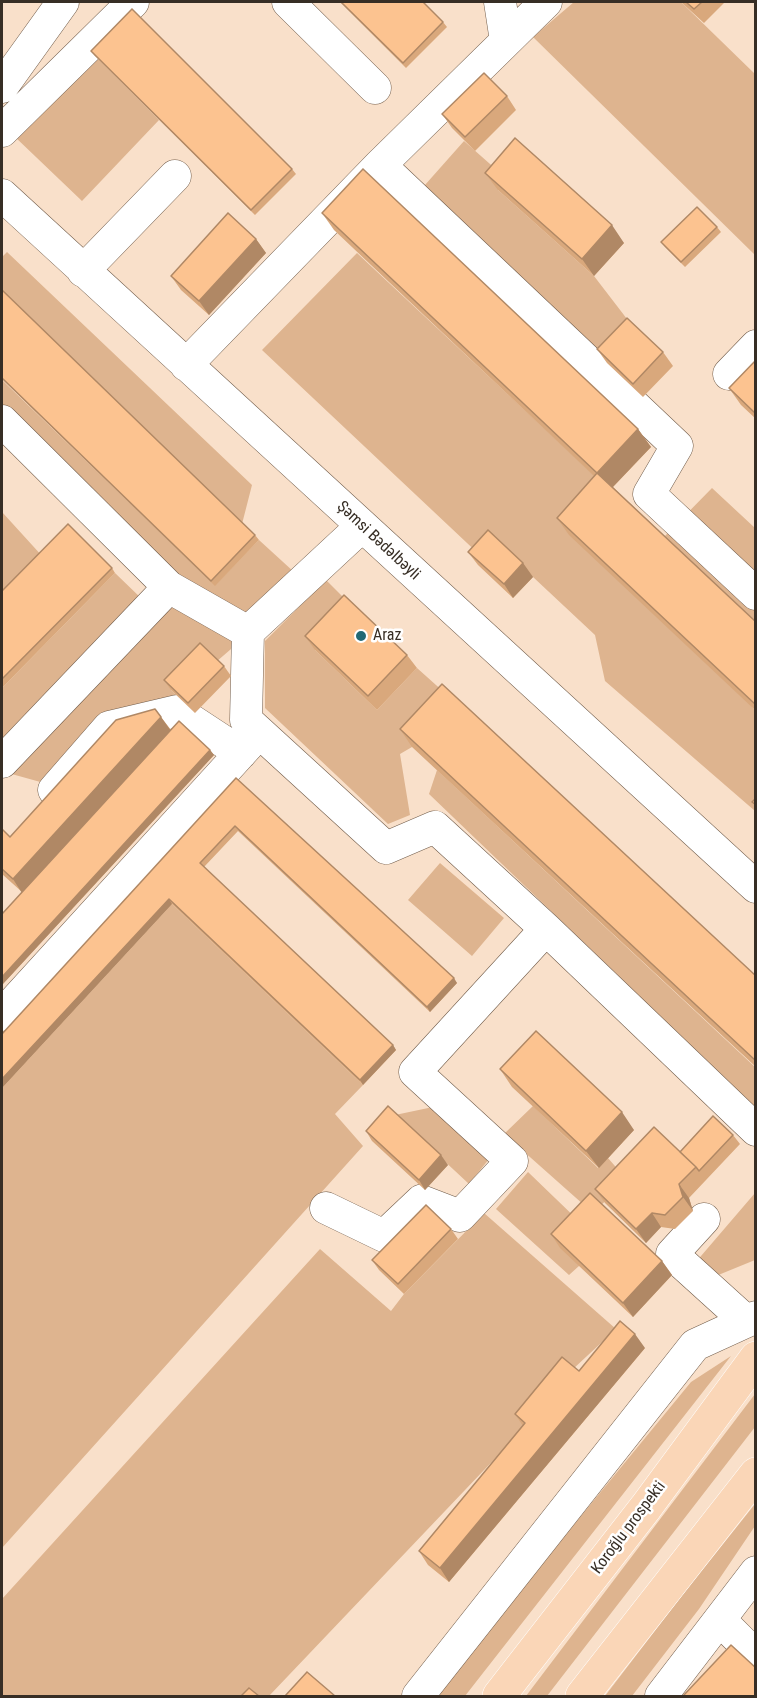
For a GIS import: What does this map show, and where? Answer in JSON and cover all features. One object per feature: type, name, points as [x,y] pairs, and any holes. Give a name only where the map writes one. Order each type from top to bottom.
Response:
[{"type":"main road","name":"Koroğlu prospekti","points":[[499,1696],[646,1507],[756,1358]]},
{"type":"main road","points":[[582,1696],[756,1474]]},
{"type":"street","points":[[2,87],[63,2]]},
{"type":"street","points":[[2,130],[133,2]]},
{"type":"street","points":[[288,2],[375,88]]},
{"type":"street","points":[[500,2],[506,41]]},
{"type":"street","points":[[186,365],[380,165],[546,2]]},
{"type":"street","points":[[380,165],[677,446],[649,494],[756,594]]},
{"type":"street","points":[[83,271],[175,176]]},
{"type":"street","name":"Şəmsi Bədəlbəyli","points":[[2,195],[756,887]]},
{"type":"street","points":[[729,374],[756,346]]},
{"type":"street","points":[[2,421],[169,587],[248,632]]},
{"type":"street","points":[[250,743],[246,720],[248,632],[362,526]]},
{"type":"street","points":[[2,762],[169,587]]},
{"type":"street","points":[[41,806],[109,727],[177,711],[250,743],[386,848],[435,827],[546,929],[756,1130]]},
{"type":"street","points":[[2,1015],[250,743]]},
{"type":"street","points":[[326,1208],[384,1236],[421,1201],[460,1216],[512,1161],[415,1072],[546,929]]},
{"type":"street","points":[[418,1696],[695,1345],[751,1319],[672,1254],[704,1219]]},
{"type":"street","points":[[661,1696],[756,1572]]},
{"type":"street","points":[[720,1620],[756,1656]]},
{"type":"shaded area","points":[[574,2],[681,2],[755,74],[755,255],[533,37]]},
{"type":"shaded area","points":[[95,56],[159,120],[82,201],[14,136]]},
{"type":"shaded area","points":[[464,141],[507,179],[498,190],[594,276],[637,332],[607,363],[401,212]]},
{"type":"shaded area","points":[[7,252],[252,485],[242,524],[2,291],[2,257]]},
{"type":"shaded area","points":[[357,253],[610,490],[755,711],[755,811],[605,681],[595,635],[498,544],[484,559],[262,350]]},
{"type":"shaded area","points":[[2,380],[215,585],[259,540],[294,572],[245,618],[179,583],[2,407]]},
{"type":"shaded area","points":[[712,488],[755,528],[755,628],[662,539]]},
{"type":"shaded area","points":[[2,512],[43,557],[2,599]]},
{"type":"shaded area","points":[[115,573],[143,600],[2,745],[2,688]]},
{"type":"shaded area","points":[[326,580],[354,608],[315,650],[377,710],[417,668],[455,702],[412,747],[400,754],[410,815],[388,824],[265,708],[265,641]]},
{"type":"shaded area","points":[[169,604],[238,643],[216,662],[171,690],[179,698],[44,783],[8,773]]},
{"type":"shaded area","points":[[437,770],[755,1067],[756,1114],[625,995],[626,983],[429,794]]},
{"type":"shaded area","points":[[440,863],[504,918],[472,956],[408,900]]},
{"type":"shaded area","points":[[172,904],[363,1085],[335,1114],[363,1146],[2,1548],[2,1088]]},
{"type":"shaded area","points":[[533,1106],[598,1168],[608,1158],[627,1180],[593,1213],[504,1134]]},
{"type":"shaded area","points":[[433,1107],[489,1159],[469,1184],[395,1115]]},
{"type":"shaded area","points":[[528,1172],[583,1225],[579,1266],[569,1275],[496,1209]]},
{"type":"shaded area","points":[[755,1193],[755,1260],[711,1278],[695,1263]]},
{"type":"shaded area","points":[[484,1213],[616,1329],[572,1370],[524,1428],[269,1696],[2,1696],[2,1599],[320,1249],[391,1311],[404,1294]]},
{"type":"shaded area","points":[[731,1356],[465,1696],[437,1696],[691,1382]]},
{"type":"shaded area","points":[[755,1394],[755,1427],[547,1696],[526,1696]]},
{"type":"shaded area","points":[[755,1504],[755,1526],[699,1609],[632,1696],[605,1696],[680,1598]]},
{"type":"building","points":[[341,2],[423,2],[443,22],[403,63]]},
{"type":"building","points":[[686,2],[702,2],[694,9]]},
{"type":"building","points":[[132,9],[292,169],[251,210],[91,51]]},
{"type":"building","points":[[484,73],[507,96],[465,137],[442,114]]},
{"type":"building","points":[[515,138],[612,225],[582,259],[485,173]]},
{"type":"building","points":[[363,169],[638,429],[597,473],[322,213]]},
{"type":"building","points":[[697,207],[717,227],[681,262],[661,242]]},
{"type":"building","points":[[228,213],[256,239],[199,301],[171,276]]},
{"type":"building","points":[[2,290],[255,535],[211,581],[2,378]]},
{"type":"building","points":[[627,318],[663,352],[633,384],[597,349]]},
{"type":"building","points":[[756,360],[756,414],[729,388]]},
{"type":"building","points":[[597,473],[756,622],[756,705],[557,518]]},
{"type":"building","points":[[68,524],[112,568],[2,679],[2,591]]},
{"type":"building","points":[[488,530],[523,563],[504,584],[468,552]]},
{"type":"building","points":[[344,595],[407,655],[368,696],[305,636]]},
{"type":"building","points":[[200,643],[224,666],[188,703],[164,680]]},
{"type":"building","points":[[442,684],[756,976],[756,1061],[400,729]]},
{"type":"building","points":[[155,709],[161,717],[13,879],[2,869],[2,829],[10,837],[116,720]]},
{"type":"building","points":[[179,721],[210,750],[2,977],[2,914]]},
{"type":"building","points":[[236,778],[454,978],[427,1007],[235,826],[200,863],[393,1045],[360,1080],[169,899],[2,1079],[2,1034]]},
{"type":"building","points":[[536,1031],[622,1112],[586,1151],[500,1069]]},
{"type":"building","points":[[388,1106],[441,1155],[419,1180],[366,1131]]},
{"type":"building","points":[[713,1116],[733,1135],[699,1171],[680,1152]]},
{"type":"building","points":[[654,1127],[696,1167],[679,1184],[683,1197],[665,1215],[652,1213],[636,1229],[595,1189]]},
{"type":"building","points":[[590,1193],[662,1261],[623,1303],[551,1234]]},
{"type":"building","points":[[426,1205],[451,1229],[398,1284],[372,1260]]},
{"type":"building","points":[[620,1321],[635,1334],[440,1568],[419,1551],[525,1423],[515,1414],[562,1357],[579,1371]]},
{"type":"building","points":[[731,1645],[756,1668],[756,1696],[683,1696]]},
{"type":"building","points":[[307,1672],[335,1696],[285,1696]]},
{"type":"building","points":[[249,1688],[259,1696],[241,1696]]},
{"type":"place","name":"Araz","points":[[361,636]]}]
